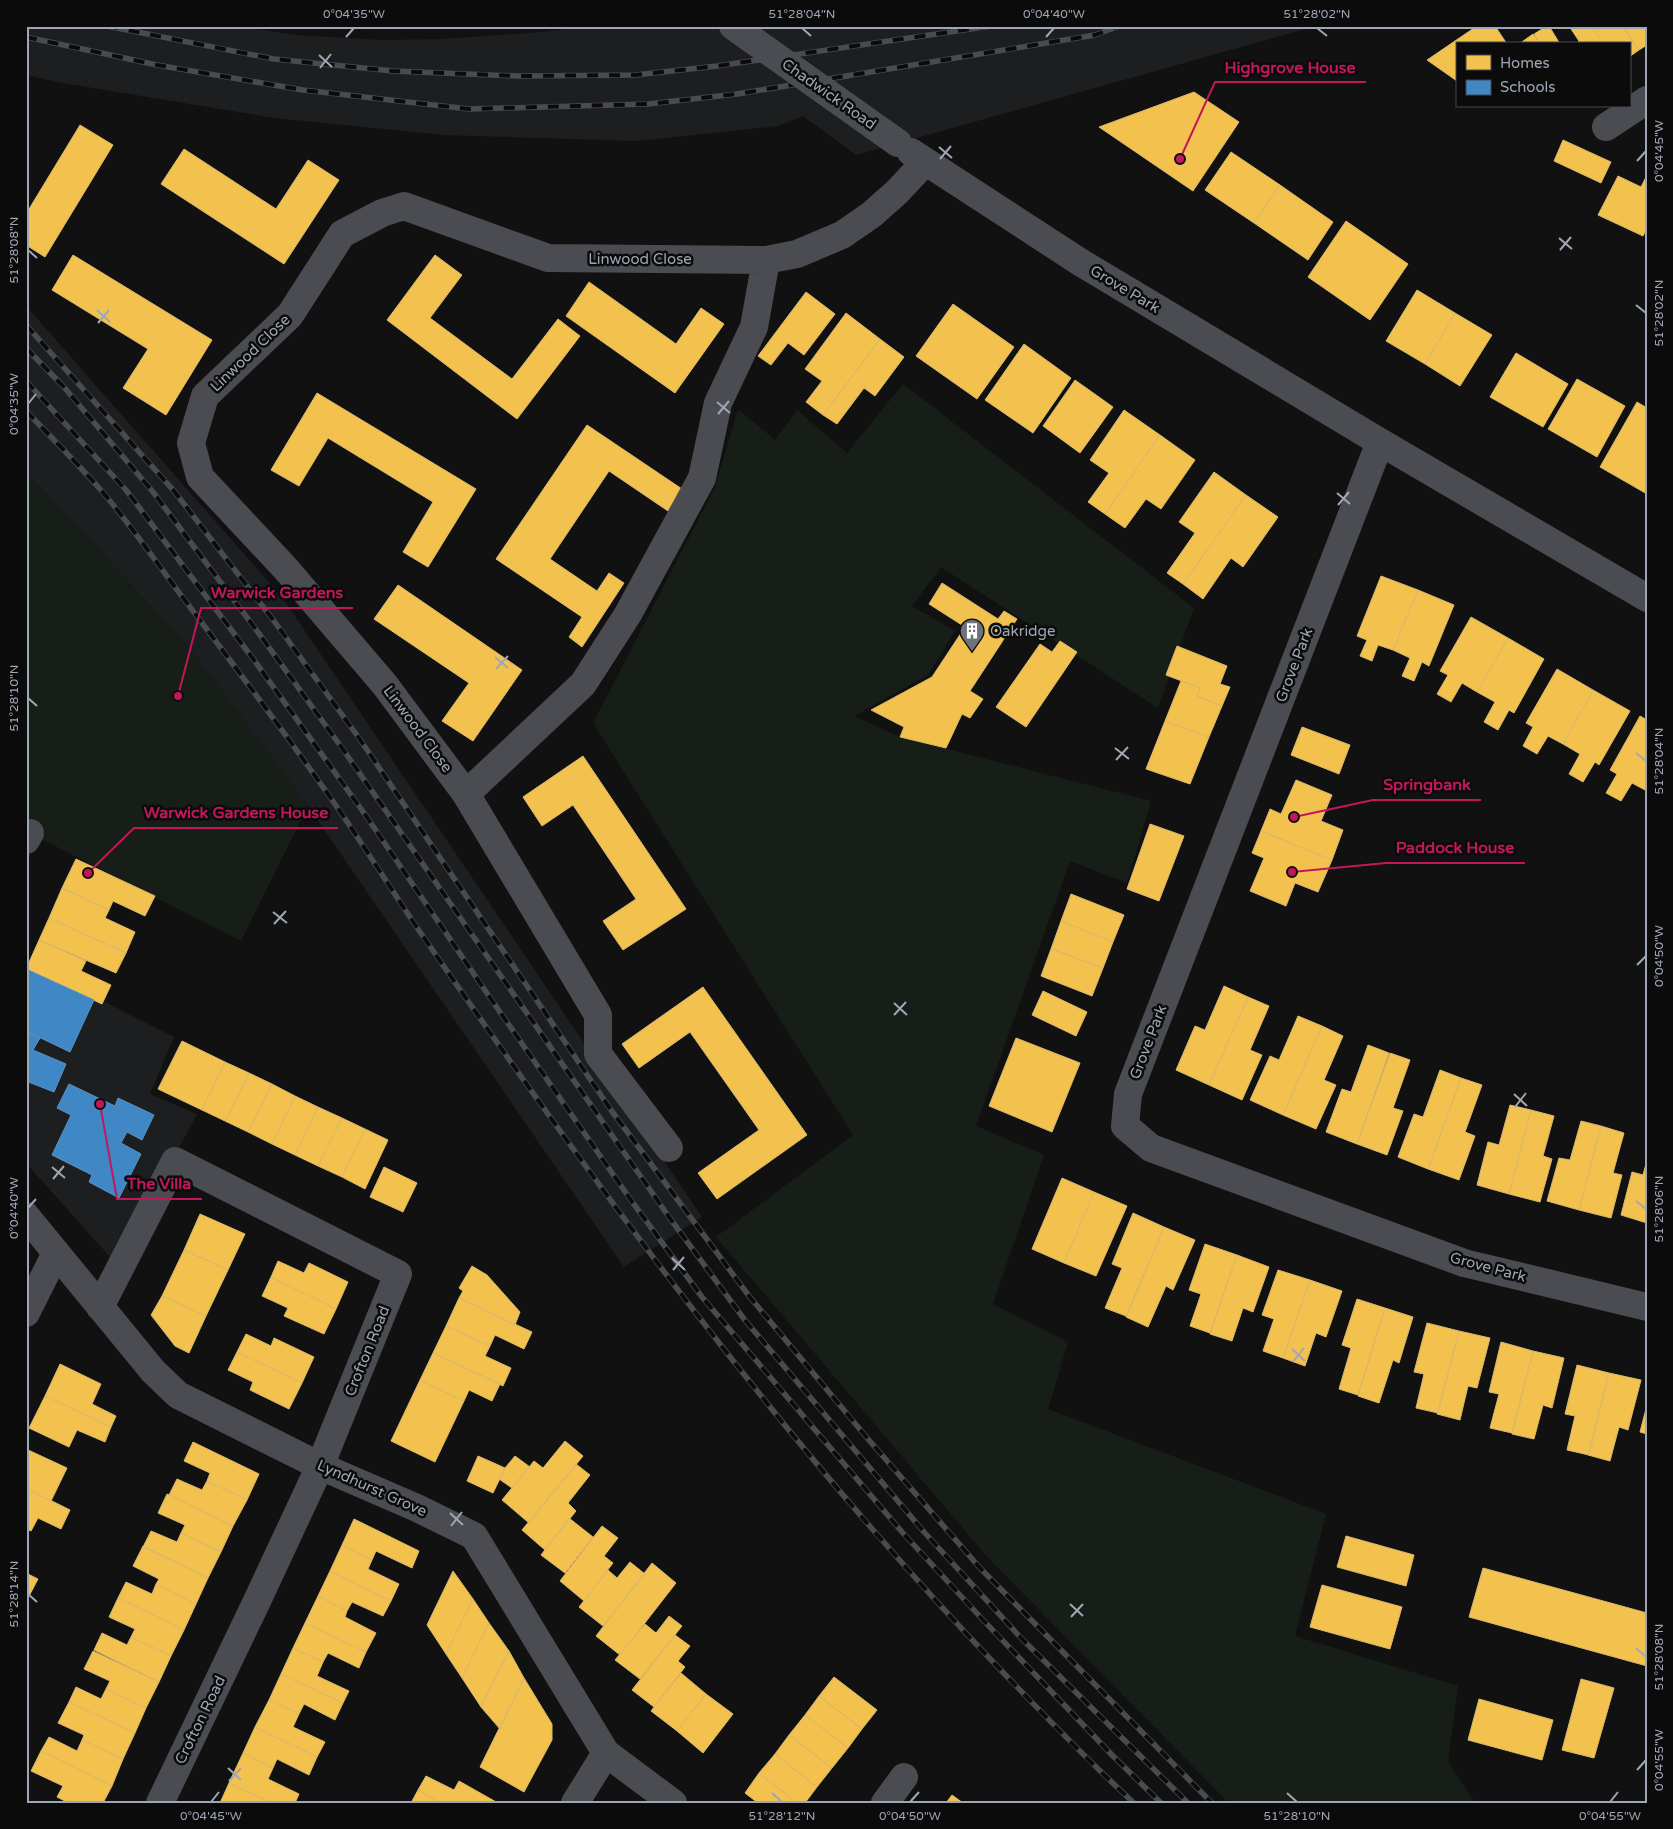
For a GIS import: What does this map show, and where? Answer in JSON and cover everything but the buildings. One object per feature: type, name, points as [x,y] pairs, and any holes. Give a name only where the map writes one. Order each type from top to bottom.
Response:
[{"type":"street","name":"Chadwick Road","points":[[733,26],[925,162]]},
{"type":"street","points":[[1606,127],[1647,100]]},
{"type":"street","name":"Linwood Close","points":[[669,1148],[598,1054],[598,1015],[466,794],[372,670],[286,569],[200,477],[191,443],[205,396],[290,315],[342,234],[382,213],[404,206],[548,258],[766,260],[797,254],[842,234],[871,216],[925,162]]},
{"type":"street","name":"Grove Park","points":[[925,162],[1080,262],[1380,442],[1647,598]]},
{"type":"street","points":[[466,794],[583,684],[628,614],[702,478],[718,403],[754,327],[766,260]]},
{"type":"street","name":"Grove Park","points":[[1380,442],[1128,1094],[1125,1126],[1151,1148],[1464,1262],[1647,1307]]},
{"type":"street","name":"Crofton Road","points":[[100,1307],[176,1161],[398,1274],[320,1466],[160,1803]]},
{"type":"street","name":"Lyndhurst Grove","points":[[26,1216],[153,1371],[178,1395],[320,1466],[417,1508],[474,1536],[606,1753],[673,1803]]},
{"type":"street","points":[[26,1313],[56,1253]]},
{"type":"street","points":[[575,1803],[606,1753]]},
{"type":"street","points":[[885,1803],[904,1777]]},
{"type":"shaded area","points":[[26,26],[236,26],[296,35],[382,40],[441,39],[543,32],[586,26],[1316,26],[856,155],[803,116],[778,126],[638,141],[444,135],[274,118],[57,82],[26,75]]},
{"type":"shaded area","points":[[26,306],[282,597],[702,1217],[624,1267],[308,806],[191,650],[26,472]]},
{"type":"shaded area","points":[[903,384],[1194,608],[1158,708],[941,567],[912,606],[955,631],[928,675],[854,716],[900,737],[1151,801],[1127,883],[1070,861],[976,1126],[1044,1155],[993,1304],[1068,1342],[1048,1409],[1326,1514],[1295,1636],[1458,1686],[1448,1761],[1475,1803],[1229,1803],[988,1558],[716,1237],[853,1135],[593,723],[715,487],[738,409],[775,440],[797,410],[847,453]]},
{"type":"shaded area","points":[[26,472],[191,650],[308,806],[241,941],[26,831]]},
{"type":"shaded area","points":[[26,962],[174,1037],[150,1094],[197,1114],[117,1265],[26,1163]]},
{"type":"railway","points":[[107,26],[274,59],[393,71],[518,76],[635,75],[717,66],[991,26]]},
{"type":"railway","points":[[26,37],[157,65],[303,90],[469,109],[648,104],[737,94],[1095,35],[1119,26]]},
{"type":"railway","points":[[26,325],[174,491],[274,621],[359,738],[611,1110],[749,1296],[868,1439],[980,1568],[1212,1803]]},
{"type":"railway","points":[[26,348],[63,386],[153,492],[260,635],[342,748],[669,1217],[744,1319],[924,1532],[1022,1639],[1188,1803]]},
{"type":"railway","points":[[26,381],[126,490],[254,660],[364,813],[633,1203],[702,1297],[902,1532],[1113,1756],[1161,1803]]},
{"type":"railway","points":[[26,411],[73,459],[123,517],[271,715],[333,801],[420,932],[554,1122],[693,1309],[765,1401],[839,1491],[916,1578],[1046,1717],[1134,1803]]},
{"type":"place","name":"Highgrove House","points":[[1180,159]]},
{"type":"place","name":"Oakridge","points":[[972,652]]},
{"type":"place","name":"Warwick Gardens","points":[[178,696]]},
{"type":"place","name":"Springbank","points":[[1294,817]]},
{"type":"place","name":"Paddock House","points":[[1292,872]]},
{"type":"place","name":"Warwick Gardens House","points":[[88,873]]},
{"type":"place","name":"The Villa","points":[[100,1104]]}]
